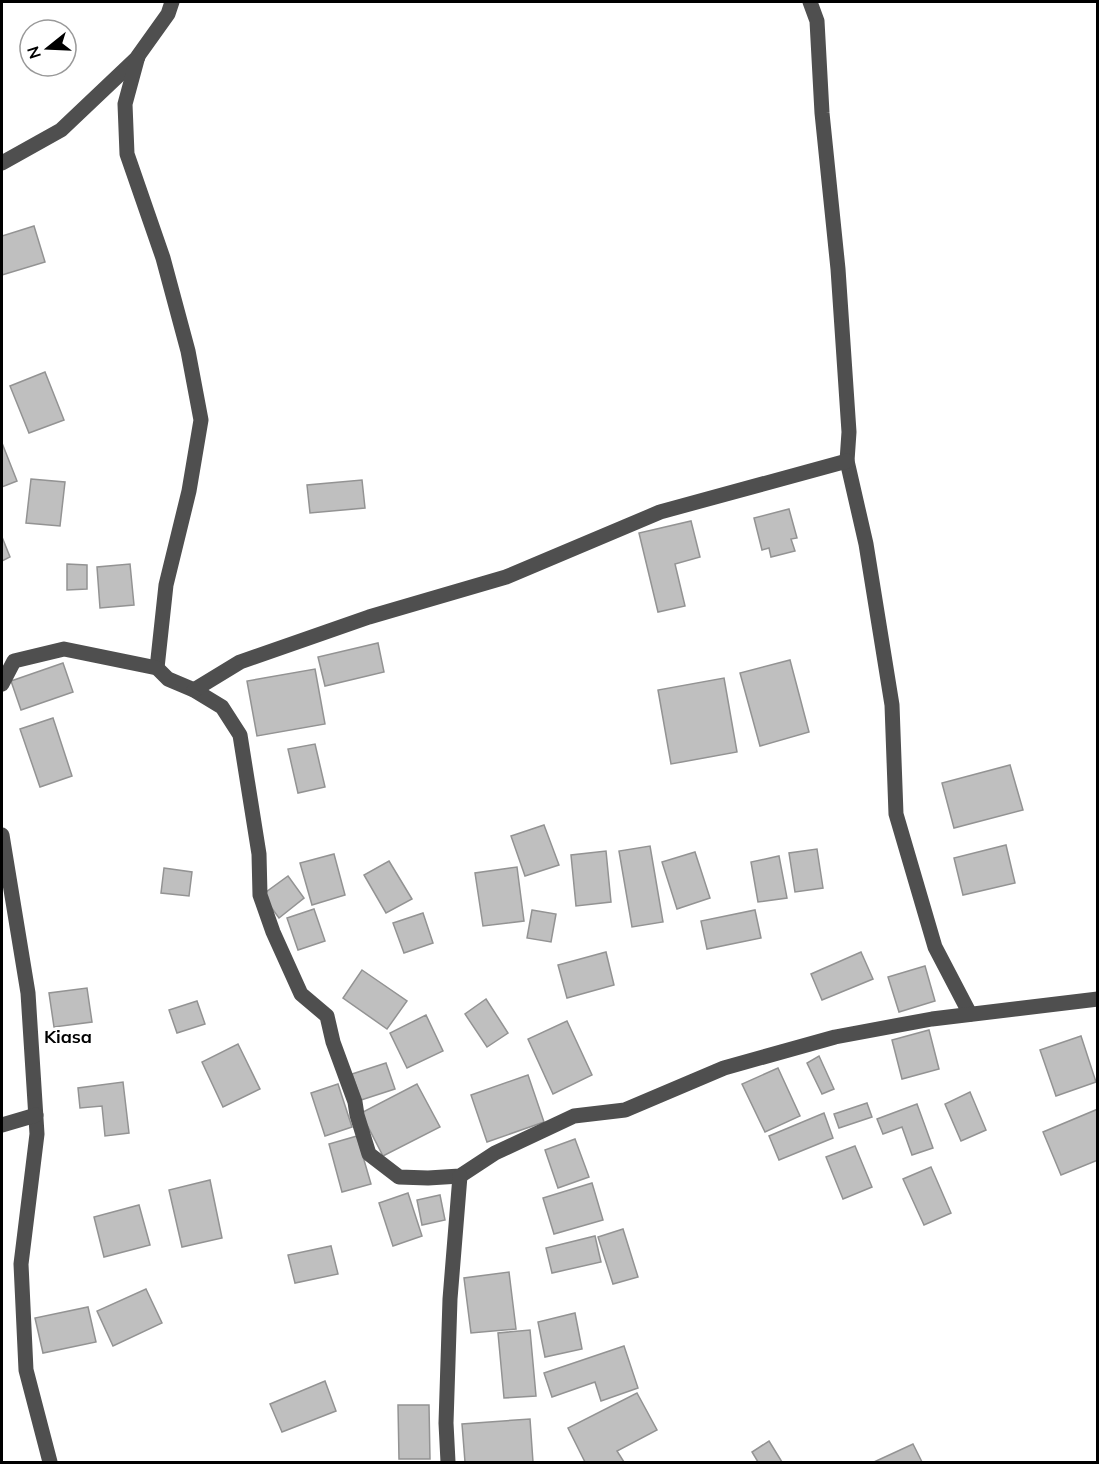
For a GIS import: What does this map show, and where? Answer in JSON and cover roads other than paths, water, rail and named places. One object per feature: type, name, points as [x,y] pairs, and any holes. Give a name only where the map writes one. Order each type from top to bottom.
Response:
[{"type":"street","points":[[2,163],[61,130],[138,56],[168,14],[171,2]]},
{"type":"street","points":[[810,2],[817,21],[822,114],[838,269],[849,432],[847,460],[866,544],[892,705],[896,814],[935,946],[970,1014]]},
{"type":"street","points":[[138,56],[125,104],[127,154],[163,258],[188,351],[201,420],[189,490],[166,585],[157,668]]},
{"type":"street","points":[[194,690],[240,662],[369,617],[506,577],[660,512],[847,460]]},
{"type":"street","points":[[2,684],[14,661],[63,649],[157,668],[168,679],[194,690],[222,707],[240,735],[259,854],[260,895],[273,932],[301,994],[327,1016],[333,1042],[355,1102],[369,1154],[399,1177],[460,1176],[495,1154],[574,1116],[625,1110],[724,1068],[835,1037],[932,1019],[1098,999]]},
{"type":"street","points":[[2,836],[28,993],[37,1134],[21,1264],[26,1370],[50,1462]]},
{"type":"street","points":[[2,1125],[36,1115]]},
{"type":"street","points":[[447,1462],[450,1299],[460,1176]]},
{"type":"district","name":"Kiasa","points":[[68,1036]]}]
